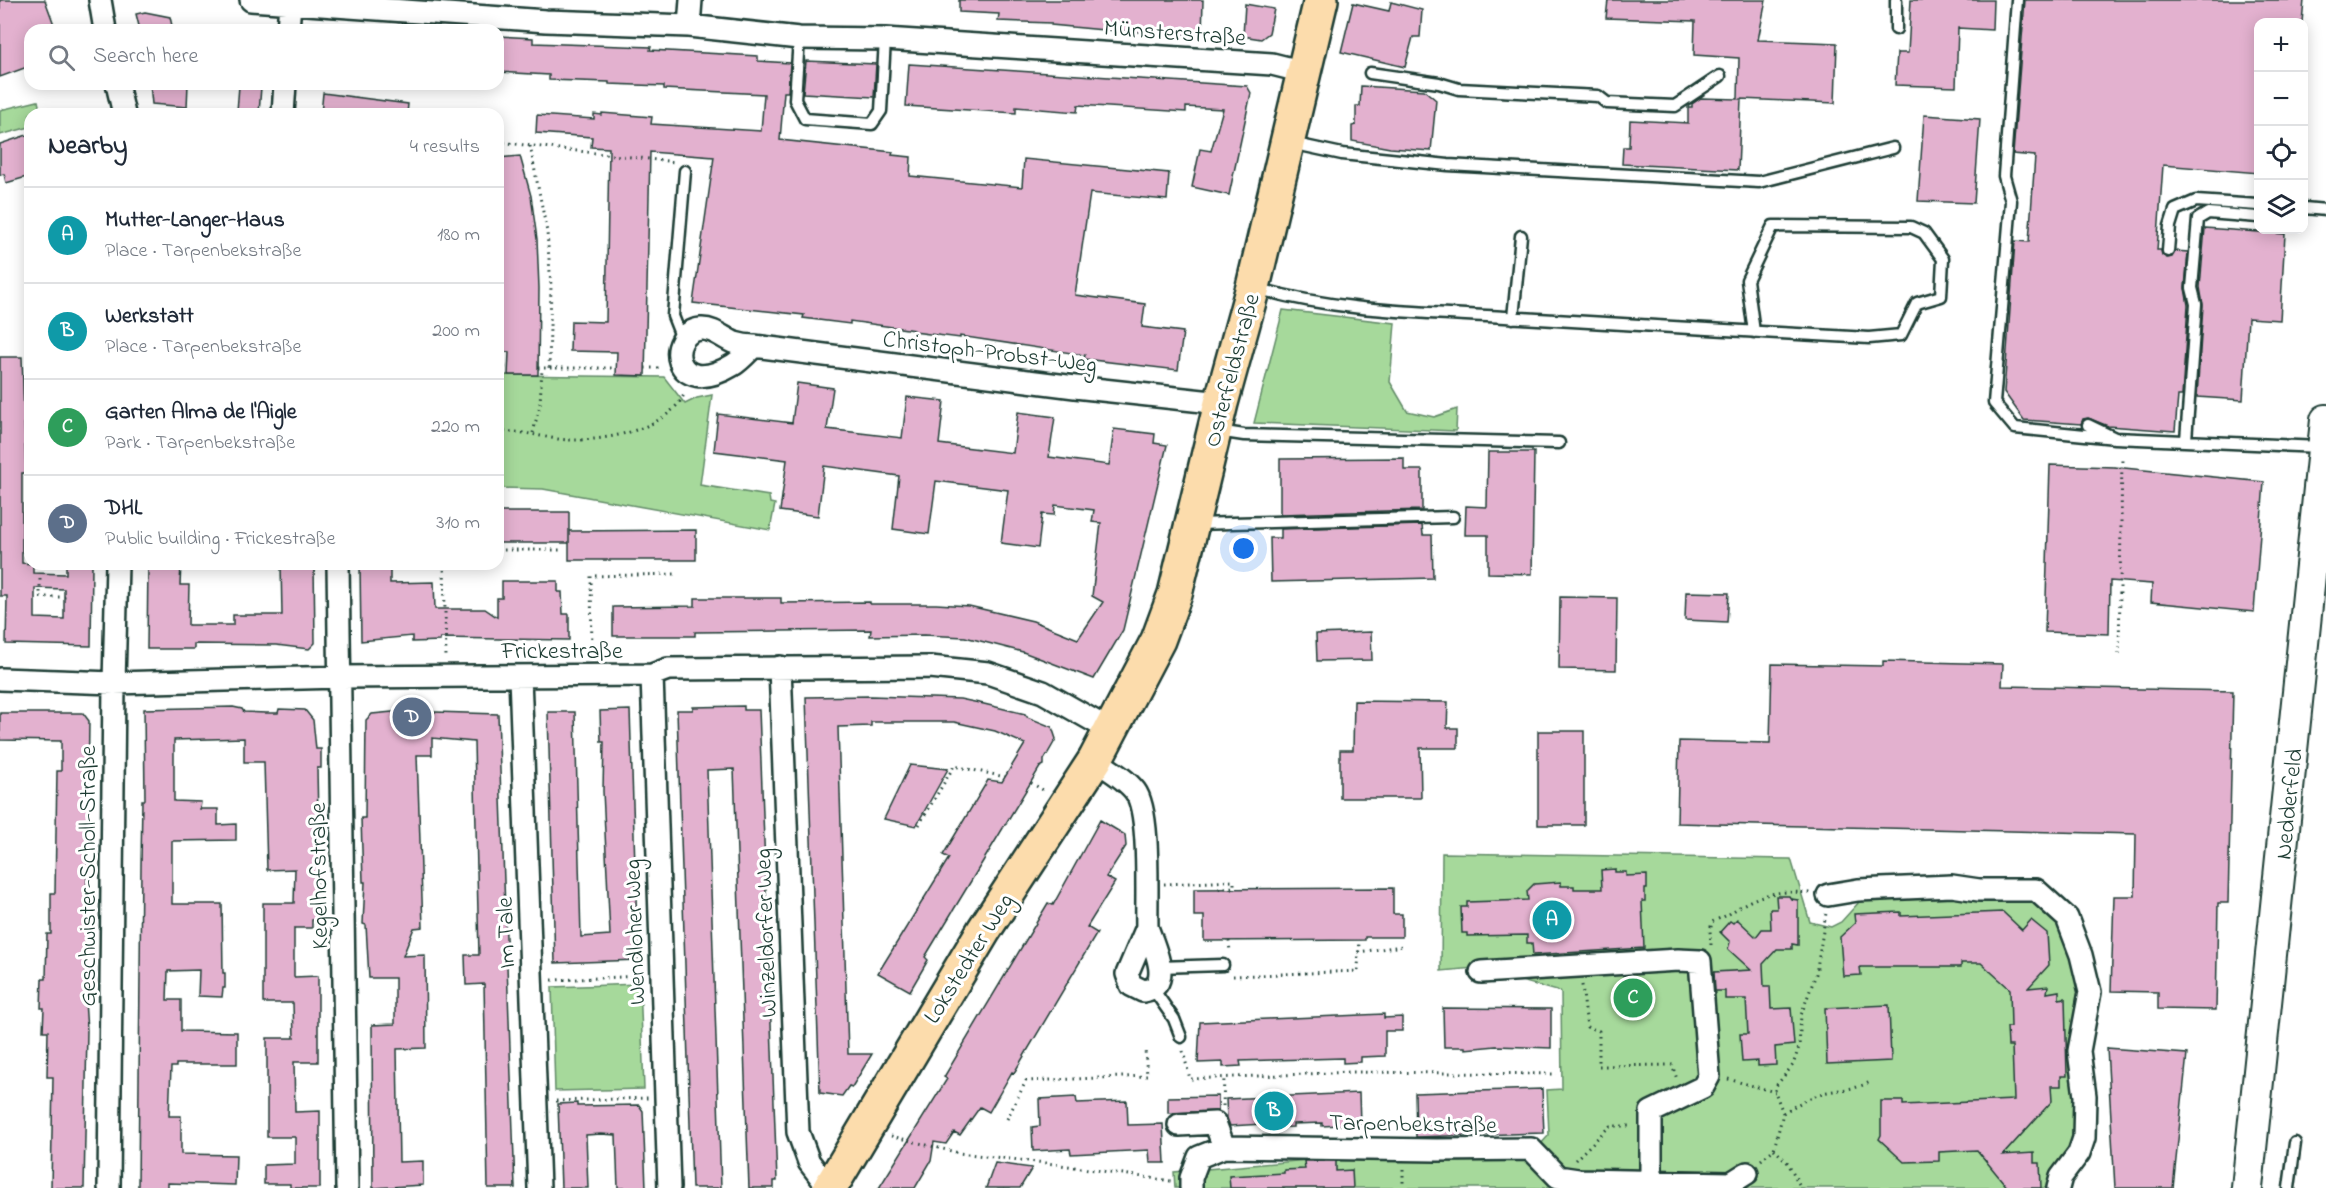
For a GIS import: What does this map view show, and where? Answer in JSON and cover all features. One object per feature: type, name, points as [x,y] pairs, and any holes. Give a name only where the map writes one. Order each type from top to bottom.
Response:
[{"type":"main road","name":"Osterfeldstraße","points":[[1110,730],[1138,682],[1161,632],[1174,594],[1253,287],[1321,0]]},
{"type":"main road","name":"Nedderfeld","points":[[2247,1188],[2325,434]]},
{"type":"main road","name":"Lokstedter Weg","points":[[829,1188],[984,930],[1095,760],[1110,730]]},
{"type":"street","points":[[100,0],[104,24]]},
{"type":"street","name":"Münsterstraße","points":[[251,0],[392,8],[546,21],[689,26],[799,38],[885,39],[1272,64],[1304,72]]},
{"type":"street","points":[[689,26],[691,0]]},
{"type":"street","points":[[288,24],[290,3]]},
{"type":"street","points":[[118,90],[123,108]]},
{"type":"street","points":[[283,108],[285,90]]},
{"type":"street","name":"Christoph-Probst-Weg","points":[[682,339],[692,331],[703,329],[714,331],[736,344],[1075,387],[1218,417]]},
{"type":"street","points":[[682,339],[678,352],[680,363],[692,376],[713,375],[734,365],[754,346]]},
{"type":"street","name":"Geschwister-Scholl-Straße","points":[[109,1188],[117,570]]},
{"type":"street","name":"Kegelhofstraße","points":[[338,570],[348,1188]]},
{"type":"street","name":"Winzeldorfer Weg","points":[[780,667],[798,1132],[809,1162],[829,1188]]},
{"type":"street","name":"Frickestraße","points":[[0,679],[114,683],[340,677],[652,675],[668,669],[930,667],[988,673],[1043,692],[1110,730]]},
{"type":"street","name":"Wendloher Weg","points":[[652,675],[669,1188]]},
{"type":"street","name":"Im Tale","points":[[520,676],[539,1188]]},
{"type":"street","points":[[1095,760],[1126,782],[1142,803],[1145,829],[1147,927],[1160,967],[1160,979],[1153,989],[1143,992],[1137,990],[1128,980],[1127,974],[1147,927]]},
{"type":"street","points":[[1828,895],[1858,890],[1952,886],[1979,890],[2036,890],[2067,918],[2090,992],[2079,1051],[2085,1096],[2084,1138],[2079,1153],[2061,1177],[2058,1188]]},
{"type":"street","points":[[1481,972],[1678,960],[1700,961],[1709,1076],[1703,1088],[1651,1112],[1651,1180]]},
{"type":"street","points":[[1179,1125],[1215,1124],[1224,1147],[1199,1157],[1191,1183]]},
{"type":"street","name":"Tarpenbekstraße","points":[[1224,1147],[1530,1149],[1558,1177],[1578,1180],[1737,1181]]},
{"type":"lane","points":[[1896,0],[1896,29]]},
{"type":"lane","points":[[2017,0],[2004,176],[2012,201],[1995,403],[2014,428],[2115,438],[2186,440],[2325,434]]},
{"type":"lane","points":[[799,38],[795,100],[805,119],[872,124],[881,111],[885,39]]},
{"type":"lane","points":[[1370,73],[1439,82],[1459,89],[1598,96],[1607,103],[1675,106],[1720,76]]},
{"type":"lane","points":[[1288,142],[1342,154],[1448,165],[1759,182],[1893,148]]},
{"type":"lane","points":[[682,339],[673,316],[685,171]]},
{"type":"lane","points":[[2168,251],[2170,226],[2175,210],[2196,201],[2254,205]]},
{"type":"lane","points":[[2308,208],[2326,210]]},
{"type":"lane","points":[[2186,440],[2196,304],[2192,288],[2198,219],[2208,213],[2254,217]]},
{"type":"lane","points":[[1253,287],[1292,299],[1374,309],[1869,339],[1901,335],[1917,303],[1941,296],[1943,259],[1924,233],[1911,227],[1773,226],[1747,280],[1754,332]]},
{"type":"lane","points":[[1513,318],[1521,236]]},
{"type":"lane","points":[[1218,417],[1244,435],[1559,443]]},
{"type":"lane","points":[[2088,424],[2115,438]]},
{"type":"lane","points":[[1192,524],[1453,517]]},
{"type":"lane","points":[[1160,967],[1223,965]]},
{"type":"lane","points":[[1153,989],[1174,1019],[1180,1037]]},
{"type":"lane","points":[[2289,1188],[2295,1143]]},
{"type":"path","points":[[504,143],[675,162],[685,171]]},
{"type":"path","points":[[530,146],[547,232],[551,286],[549,368]]},
{"type":"path","points":[[504,368],[509,368]]},
{"type":"path","points":[[533,433],[540,404],[540,368],[616,368]]},
{"type":"path","points":[[645,368],[657,368]]},
{"type":"path","points":[[504,432],[533,433],[558,439],[578,440],[639,429],[669,412],[682,400],[692,376]]},
{"type":"path","points":[[2118,654],[2122,457]]},
{"type":"path","points":[[504,550],[560,550]]},
{"type":"path","points":[[444,570],[446,676]]},
{"type":"path","points":[[592,676],[591,576],[677,574]]},
{"type":"path","points":[[40,579],[40,597],[66,597]]},
{"type":"path","points":[[919,825],[954,766],[1005,777]]},
{"type":"path","points":[[1169,882],[1234,881],[1234,887],[1215,887],[1215,889]]},
{"type":"path","points":[[1700,961],[1711,945],[1712,922],[1747,901],[1769,893],[1828,895],[1816,974],[1801,1015],[1800,1047],[1793,1065],[1775,1087],[1783,1113],[1774,1149],[1737,1181]]},
{"type":"path","points":[[1231,978],[1236,975],[1358,971],[1359,940]]},
{"type":"path","points":[[1358,952],[1403,946]]},
{"type":"path","points":[[1579,966],[1587,1027],[1599,1031],[1599,1066],[1672,1065],[1683,1097]]},
{"type":"path","points":[[532,980],[661,976]]},
{"type":"path","points":[[1180,1037],[1190,1079],[1352,1072],[1557,1074]]},
{"type":"path","points":[[1007,1119],[1026,1081],[1147,1076],[1146,1049]]},
{"type":"path","points":[[1223,1094],[1224,1078]]},
{"type":"path","points":[[1706,1082],[1726,1078],[1775,1092]]},
{"type":"path","points":[[1783,1113],[1823,1093],[1862,1087],[1870,1082]]},
{"type":"path","points":[[536,1102],[665,1097]]},
{"type":"path","points":[[1576,1159],[1610,1126],[1650,1125]]},
{"type":"path","points":[[909,1141],[959,1153],[1191,1183]]},
{"type":"path","points":[[1774,1149],[1788,1163],[1801,1188]]},
{"type":"green space","points":[[38,101],[40,108],[24,108],[24,129],[0,135],[0,110]]},
{"type":"green space","points":[[1283,310],[1395,323],[1390,382],[1407,411],[1434,417],[1457,409],[1456,431],[1254,423]]},
{"type":"green space","points":[[504,375],[664,377],[685,404],[697,398],[712,395],[700,485],[769,496],[770,503],[775,504],[770,530],[543,489],[504,488]]},
{"type":"green space","points":[[1442,853],[1791,859],[1810,922],[1831,927],[1841,922],[1861,900],[1895,896],[2004,898],[2039,904],[2061,925],[2081,988],[2077,1131],[2051,1179],[2050,1188],[1175,1188],[1174,1172],[1386,1153],[1389,1160],[1529,1157],[1549,1135],[1547,1090],[1562,1089],[1561,992],[1475,968],[1441,971]]},
{"type":"green space","points":[[640,984],[644,1089],[555,1091],[552,987]]},
{"type":"building","points":[[0,0],[45,0],[54,24],[24,24],[24,68],[0,77]]},
{"type":"building","points":[[959,0],[1203,0],[1202,36],[1104,30],[1051,25],[1051,23],[998,21],[999,14],[959,12]]},
{"type":"building","points":[[1608,0],[1766,0],[1758,40],[1837,43],[1835,103],[1741,99],[1738,170],[1622,164],[1623,147],[1629,147],[1630,120],[1688,123],[1688,107],[1692,107],[1692,104],[1701,98],[1738,99],[1739,58],[1694,55],[1695,21],[1606,18]]},
{"type":"building","points":[[1911,0],[1993,0],[1992,30],[1958,28],[1956,87],[1895,85],[1897,53],[1908,53]]},
{"type":"building","points":[[2025,0],[2304,0],[2302,18],[2254,18],[2254,173],[2163,165],[2157,250],[2161,250],[2162,255],[2167,258],[2172,257],[2175,251],[2188,252],[2185,288],[2188,305],[2182,396],[2178,396],[2175,431],[2108,426],[2088,418],[2083,419],[2081,424],[2024,420],[2004,392],[2015,241],[2029,242],[2035,156],[2013,154]]},
{"type":"building","points":[[1391,2],[1422,10],[1420,37],[1413,37],[1405,67],[1341,52],[1353,3],[1389,11]]},
{"type":"building","points":[[1245,4],[1274,9],[1269,33],[1261,39],[1243,36]]},
{"type":"building","points":[[145,12],[170,17],[172,24],[138,24],[136,14]]},
{"type":"building","points":[[504,36],[533,38],[533,43],[651,47],[650,50],[758,56],[758,61],[790,63],[788,92],[784,92],[780,140],[893,152],[892,155],[911,157],[910,176],[1022,187],[1024,159],[1169,173],[1167,200],[1090,193],[1075,295],[1145,304],[1142,327],[1183,332],[1178,370],[1084,359],[1085,355],[960,336],[960,338],[850,321],[850,324],[803,318],[804,315],[693,303],[714,157],[650,152],[645,376],[616,375],[617,352],[570,351],[571,321],[606,322],[609,148],[591,147],[592,137],[536,133],[537,115],[594,119],[594,114],[602,115],[602,113],[652,117],[651,124],[761,131],[764,94],[664,89],[664,86],[609,84],[609,82],[549,80],[549,75],[504,72]]},
{"type":"building","points":[[806,61],[876,64],[874,97],[803,93]]},
{"type":"building","points":[[909,64],[1247,86],[1251,93],[1229,195],[1192,187],[1200,149],[1211,151],[1223,109],[1186,107],[1186,112],[1078,105],[1077,112],[1016,107],[1016,113],[906,106]]},
{"type":"building","points":[[1361,86],[1424,90],[1436,100],[1431,151],[1390,148],[1352,141],[1352,126],[1356,125],[1356,106],[1360,106]]},
{"type":"building","points":[[151,90],[188,90],[187,107],[152,104]]},
{"type":"building","points":[[239,90],[261,90],[259,108],[237,108]]},
{"type":"building","points":[[323,93],[408,104],[408,108],[322,108]]},
{"type":"building","points":[[1924,115],[1980,119],[1974,203],[1918,201]]},
{"type":"building","points":[[24,136],[24,178],[6,183],[4,174],[0,175],[0,144]]},
{"type":"building","points":[[520,156],[531,196],[537,239],[539,288],[538,375],[508,375],[509,352],[504,352],[504,157]]},
{"type":"building","points":[[2205,228],[2254,232],[2254,234],[2285,234],[2280,320],[2248,318],[2243,400],[2197,397],[2203,305],[2200,287]]},
{"type":"building","points":[[0,357],[22,357],[24,473],[22,473],[22,563],[24,563],[24,570],[33,570],[33,573],[66,574],[66,570],[92,570],[91,646],[6,644],[7,596],[0,596]],"holes":[[[35,588],[64,589],[64,619],[35,618]]]},
{"type":"building","points":[[797,383],[833,388],[827,429],[902,438],[907,397],[944,401],[939,444],[1013,453],[1018,412],[1055,417],[1049,457],[1109,465],[1114,429],[1155,434],[1154,443],[1167,445],[1123,630],[1094,679],[1023,652],[965,637],[870,636],[871,630],[695,632],[695,636],[613,636],[613,607],[695,606],[695,598],[781,598],[781,603],[870,602],[870,604],[969,606],[1033,621],[1078,639],[1103,602],[1092,596],[1101,523],[1092,522],[1094,510],[1055,505],[1054,515],[1042,514],[1038,548],[1001,543],[1008,490],[936,481],[929,534],[893,529],[899,476],[824,466],[818,516],[780,511],[787,460],[714,451],[718,414],[792,423]]},
{"type":"building","points":[[1488,452],[1534,452],[1532,574],[1488,573],[1488,535],[1465,535],[1466,506],[1487,507]]},
{"type":"building","points":[[1404,458],[1404,470],[1422,470],[1422,510],[1280,514],[1280,459]]},
{"type":"building","points":[[2050,465],[2114,467],[2264,482],[2254,612],[2151,602],[2152,584],[2110,581],[2109,634],[2045,632]]},
{"type":"building","points":[[504,512],[569,512],[569,543],[504,543]]},
{"type":"building","points":[[1422,525],[1423,535],[1432,535],[1433,578],[1271,582],[1270,538],[1281,538],[1281,529]]},
{"type":"building","points":[[696,530],[696,560],[569,560],[569,531]]},
{"type":"building","points":[[148,570],[181,570],[180,585],[189,585],[188,625],[233,625],[233,615],[282,615],[281,570],[314,570],[315,643],[309,649],[276,645],[194,644],[194,649],[147,649]]},
{"type":"building","points":[[360,570],[390,570],[390,583],[434,582],[435,609],[485,609],[497,617],[497,598],[502,598],[502,581],[558,581],[558,592],[562,592],[563,614],[569,614],[569,640],[440,638],[440,641],[412,642],[412,636],[361,641]]},
{"type":"building","points":[[1686,592],[1729,593],[1727,622],[1685,620]]},
{"type":"building","points":[[1560,597],[1617,598],[1616,670],[1559,669]]},
{"type":"building","points":[[1371,632],[1372,660],[1317,661],[1316,634]]},
{"type":"building","points":[[1883,661],[2003,664],[2002,686],[2233,691],[2228,903],[2218,903],[2216,1010],[2158,1009],[2158,992],[2111,991],[2114,896],[2135,896],[2136,834],[1677,823],[1679,741],[1770,743],[1772,664],[1883,666]]},
{"type":"building","points":[[871,696],[960,699],[984,704],[1025,714],[1027,717],[1052,727],[1056,739],[1044,760],[1044,765],[1040,767],[925,957],[928,960],[910,991],[878,973],[949,858],[943,855],[988,780],[1002,782],[1025,744],[995,731],[954,722],[871,722],[871,726],[838,727],[848,1054],[872,1054],[852,1087],[849,1086],[842,1096],[820,1093],[806,697]]},
{"type":"building","points":[[1354,701],[1448,702],[1447,728],[1458,728],[1458,748],[1420,748],[1421,798],[1340,798],[1340,750],[1353,750]]},
{"type":"building","points":[[744,706],[744,710],[759,710],[777,1181],[774,1181],[774,1188],[749,1188],[734,769],[707,770],[721,1188],[692,1188],[677,710],[693,710],[693,707]]},
{"type":"building","points":[[233,707],[242,709],[244,712],[266,713],[278,713],[279,709],[305,710],[313,720],[316,749],[321,749],[321,768],[317,768],[319,874],[317,874],[317,920],[312,920],[312,928],[294,928],[294,977],[318,976],[318,1062],[294,1062],[295,1112],[320,1111],[320,1188],[290,1188],[290,1184],[264,1184],[264,1165],[295,1164],[295,1137],[267,1137],[267,1038],[294,1038],[293,1003],[263,1003],[263,903],[294,903],[295,869],[267,870],[264,762],[244,762],[244,738],[174,740],[174,801],[201,802],[200,809],[218,809],[218,825],[236,824],[236,840],[172,841],[172,904],[222,904],[225,988],[223,988],[222,997],[198,996],[199,970],[168,971],[167,1000],[181,1000],[181,1031],[237,1032],[237,1064],[176,1064],[176,1067],[171,1067],[169,1116],[181,1116],[181,1154],[236,1155],[235,1185],[168,1183],[168,1188],[138,1188],[142,800],[145,800],[144,709]]},
{"type":"building","points":[[630,710],[638,960],[555,963],[548,712],[575,712],[581,937],[610,935],[603,791],[604,742],[601,742],[600,711]]},
{"type":"building","points":[[403,711],[498,714],[515,1188],[488,1188],[484,984],[466,985],[465,955],[479,955],[474,742],[432,738],[432,755],[417,755],[423,927],[414,928],[403,956],[425,955],[426,1048],[397,1049],[399,1162],[423,1161],[423,1185],[373,1188],[372,1025],[395,1024],[395,978],[369,978],[366,925],[363,924],[365,882],[363,882],[361,818],[365,818],[366,720],[372,714]]},
{"type":"building","points":[[0,713],[83,713],[89,721],[84,1188],[51,1188],[53,1077],[47,1077],[48,1031],[43,1031],[44,1008],[41,1008],[42,979],[46,979],[47,934],[51,934],[51,893],[55,893],[57,771],[61,771],[61,741],[0,740]]},
{"type":"building","points":[[1538,731],[1584,731],[1584,825],[1538,825]]},
{"type":"building","points":[[910,765],[948,769],[916,826],[884,819]]},
{"type":"building","points":[[1100,820],[1125,835],[1126,846],[1106,877],[1115,882],[1087,927],[1097,933],[1014,1073],[1012,1072],[989,1112],[980,1107],[960,1135],[954,1132],[946,1144],[934,1142],[931,1161],[915,1188],[879,1188],[947,1079],[944,1077],[1048,903],[1053,905]]},
{"type":"building","points":[[1615,869],[1615,872],[1626,872],[1626,876],[1647,875],[1645,901],[1642,901],[1644,948],[1533,955],[1532,943],[1527,943],[1527,935],[1467,936],[1467,933],[1462,933],[1461,907],[1467,907],[1467,902],[1528,900],[1527,891],[1534,884],[1561,882],[1561,886],[1574,886],[1574,889],[1602,889],[1601,870]]},
{"type":"building","points":[[1393,888],[1393,914],[1402,914],[1402,937],[1365,937],[1365,940],[1204,941],[1204,916],[1194,916],[1194,889]]},
{"type":"building","points":[[1776,896],[1789,896],[1791,899],[1798,900],[1798,945],[1792,944],[1792,949],[1777,949],[1763,964],[1764,986],[1770,986],[1771,1009],[1791,1008],[1794,1045],[1775,1047],[1776,1065],[1758,1066],[1758,1061],[1742,1062],[1740,1034],[1748,1034],[1746,999],[1725,999],[1725,991],[1715,991],[1714,972],[1751,970],[1728,949],[1730,942],[1720,932],[1730,921],[1733,923],[1737,919],[1756,937],[1762,929],[1771,929],[1770,909],[1777,909]]},
{"type":"building","points":[[1901,912],[1901,916],[2003,912],[2022,930],[2031,920],[2047,933],[2049,965],[2028,988],[2048,986],[2047,993],[2059,991],[2059,999],[2065,998],[2067,1076],[2061,1076],[2061,1086],[2051,1086],[2052,1101],[2003,1155],[2034,1153],[2034,1163],[2040,1163],[2041,1188],[2008,1188],[1977,1150],[1939,1152],[1939,1161],[1904,1162],[1879,1139],[1881,1101],[1903,1101],[1903,1105],[2014,1100],[2012,1046],[2008,1046],[2007,1027],[2011,1027],[2010,989],[1981,963],[1961,963],[1961,967],[1860,967],[1861,975],[1843,976],[1840,937],[1855,923],[1854,914]]},
{"type":"building","points":[[1889,1005],[1891,1061],[1827,1064],[1825,1008]]},
{"type":"building","points":[[1443,1008],[1551,1009],[1551,1048],[1496,1046],[1465,1049],[1465,1047],[1444,1047]]},
{"type":"building","points":[[1384,1014],[1384,1018],[1402,1017],[1402,1031],[1385,1031],[1385,1056],[1361,1057],[1361,1062],[1343,1063],[1343,1058],[1240,1061],[1241,1066],[1223,1067],[1223,1062],[1198,1063],[1200,1022]]},
{"type":"building","points":[[2107,1048],[2187,1054],[2173,1188],[2115,1188]]},
{"type":"building","points":[[1542,1089],[1544,1133],[1416,1137],[1415,1093]]},
{"type":"building","points":[[1359,1093],[1360,1124],[1322,1126],[1322,1123],[1293,1124],[1293,1127],[1263,1128],[1263,1124],[1230,1126],[1227,1118],[1226,1099]]},
{"type":"building","points":[[1218,1096],[1218,1111],[1168,1113],[1168,1097]]},
{"type":"building","points":[[1076,1097],[1077,1103],[1127,1101],[1128,1125],[1163,1124],[1165,1163],[1150,1163],[1149,1150],[1071,1154],[1070,1149],[1033,1151],[1032,1127],[1040,1126],[1039,1099]]},
{"type":"building","points":[[577,1103],[577,1106],[639,1105],[643,1111],[646,1188],[618,1188],[616,1135],[601,1134],[586,1135],[588,1188],[561,1188],[558,1104]]},
{"type":"building","points":[[1304,1161],[1336,1161],[1336,1171],[1352,1170],[1353,1188],[1230,1188],[1229,1176],[1284,1173],[1284,1170],[1305,1169]]},
{"type":"building","points":[[995,1163],[1032,1168],[1020,1188],[986,1188]]},
{"type":"place","name":"DHL","points":[[412,717]]},
{"type":"place","name":"Mutter-Langer-Haus","points":[[1552,920]]},
{"type":"place","name":"Garten Alma de l'Aigle","points":[[1633,998]]},
{"type":"place","name":"Werkstatt","points":[[1274,1111]]}]
